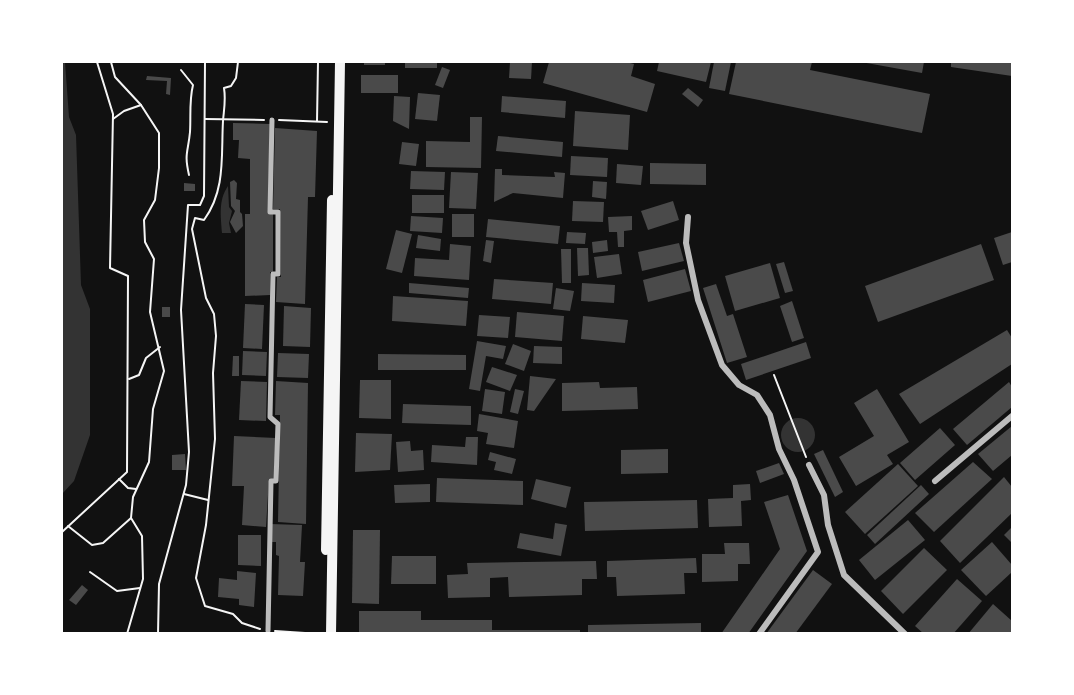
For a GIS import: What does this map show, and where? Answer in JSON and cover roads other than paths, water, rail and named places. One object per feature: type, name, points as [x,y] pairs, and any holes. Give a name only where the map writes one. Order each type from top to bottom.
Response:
[{"type":"main road","points":[[325,633],[334,62]]},
{"type":"main road","points":[[331,633],[340,62]]},
{"type":"street","points":[[268,631],[271,482],[276,482],[278,424],[270,417],[273,274],[278,274],[278,212],[270,212],[272,120]]},
{"type":"street","points":[[688,217],[686,243],[698,300],[722,365],[739,385],[757,395],[770,415],[779,449],[794,480],[818,552],[759,633]]},
{"type":"street","points":[[935,481],[1012,416]]},
{"type":"street","points":[[809,465],[824,495],[828,525],[844,575],[905,633]]}]
